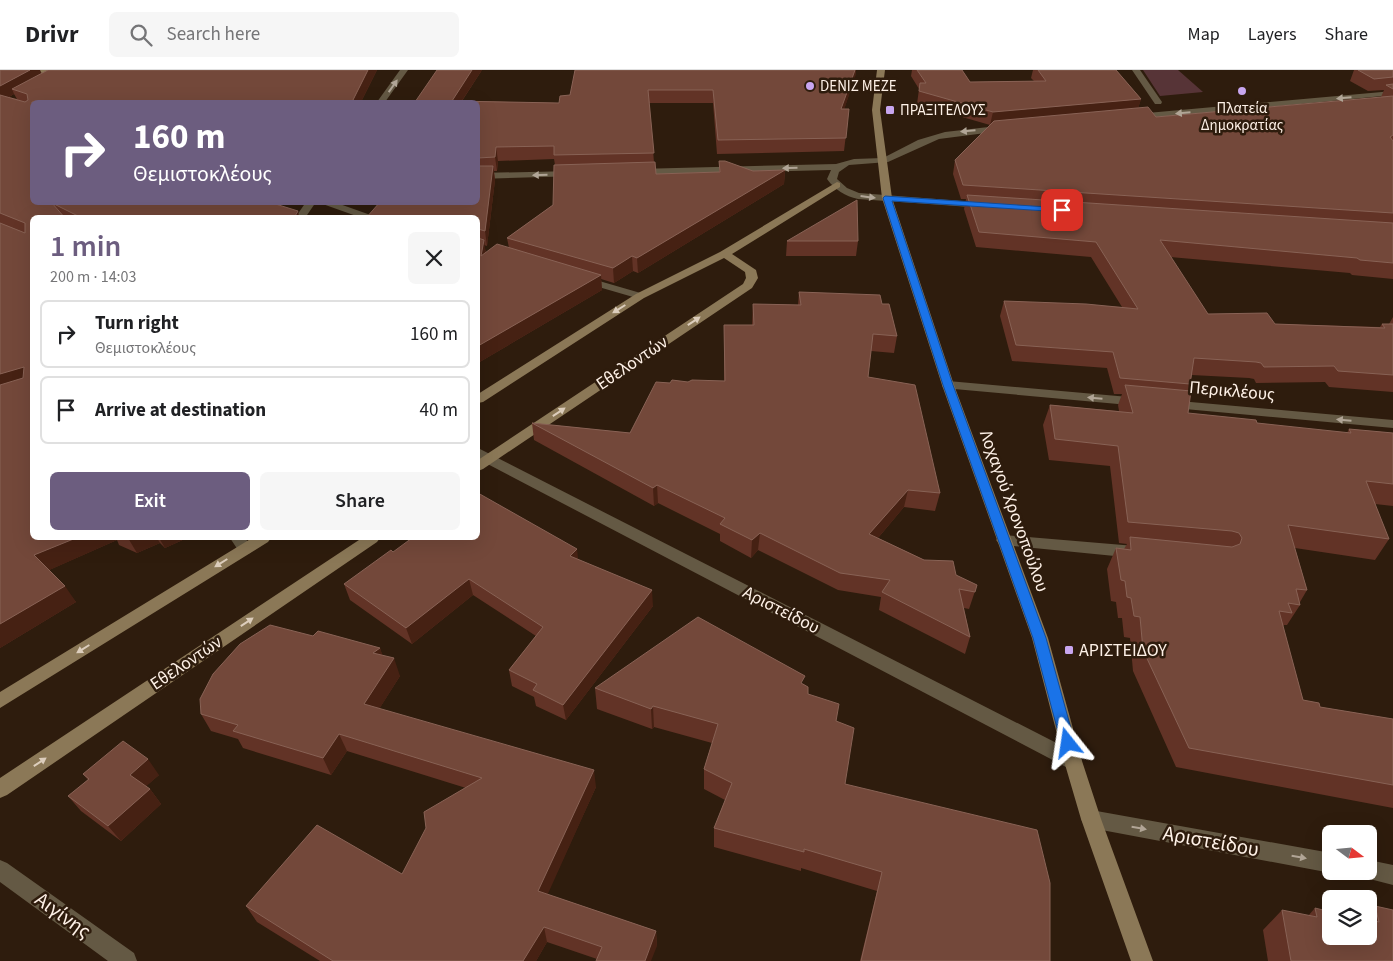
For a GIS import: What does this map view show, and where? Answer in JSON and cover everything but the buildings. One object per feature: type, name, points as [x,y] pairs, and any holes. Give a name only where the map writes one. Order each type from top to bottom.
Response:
[{"type":"street","points":[[382,100],[404,70]]},
{"type":"street","name":"Λοχαγού Χρονοπούλου","points":[[882,70],[876,110],[887,198],[948,385],[1040,638],[1072,761],[1142,961]]},
{"type":"street","points":[[1136,70],[1158,102]]},
{"type":"street","points":[[0,71],[72,71]]},
{"type":"street","points":[[53,79],[72,71]]},
{"type":"street","points":[[1128,118],[1393,93]]},
{"type":"street","points":[[624,173],[838,167],[858,161],[883,161],[927,140],[951,133],[1020,127]]},
{"type":"street","points":[[838,167],[833,172],[832,179],[836,185],[858,196],[996,206]]},
{"type":"street","points":[[480,176],[585,174]]},
{"type":"street","points":[[480,398],[640,296],[724,254],[836,185]]},
{"type":"street","points":[[332,205],[364,215]]},
{"type":"street","name":"Εθελοντών","points":[[481,459],[748,286],[752,278],[750,270],[724,254]]},
{"type":"street","points":[[573,276],[640,296]]},
{"type":"street","name":"Περικλέους","points":[[948,385],[1393,424]]},
{"type":"street","name":"Αριστείδου","points":[[481,459],[1072,761]]},
{"type":"street","points":[[0,701],[241,543],[254,540]]},
{"type":"street","name":"Εθελοντών","points":[[0,789],[369,540]]},
{"type":"street","points":[[1004,540],[1154,554]]},
{"type":"street","name":"Αριστείδου","points":[[1091,819],[1322,861]]},
{"type":"street","name":"Αιγίνης","points":[[0,870],[126,961]]},
{"type":"street","points":[[1378,872],[1393,874]]},
{"type":"shaded area","points":[[1143,70],[1178,70],[1203,92],[1160,96]]},
{"type":"place","name":"DENIZ MEZE","points":[[810,86]]},
{"type":"place","name":"Πλατεία Δημοκρατίας","points":[[1242,91]]},
{"type":"place","name":"ΠΡΑΞΙΤΕΛΟΥΣ","points":[[890,110]]},
{"type":"place","name":"ΑΡΙΣΤΕΙΔΟΥ","points":[[1069,650]]},
{"type":"route","points":[[1062,210],[887,198],[948,385],[1040,638],[1068,743]]}]
